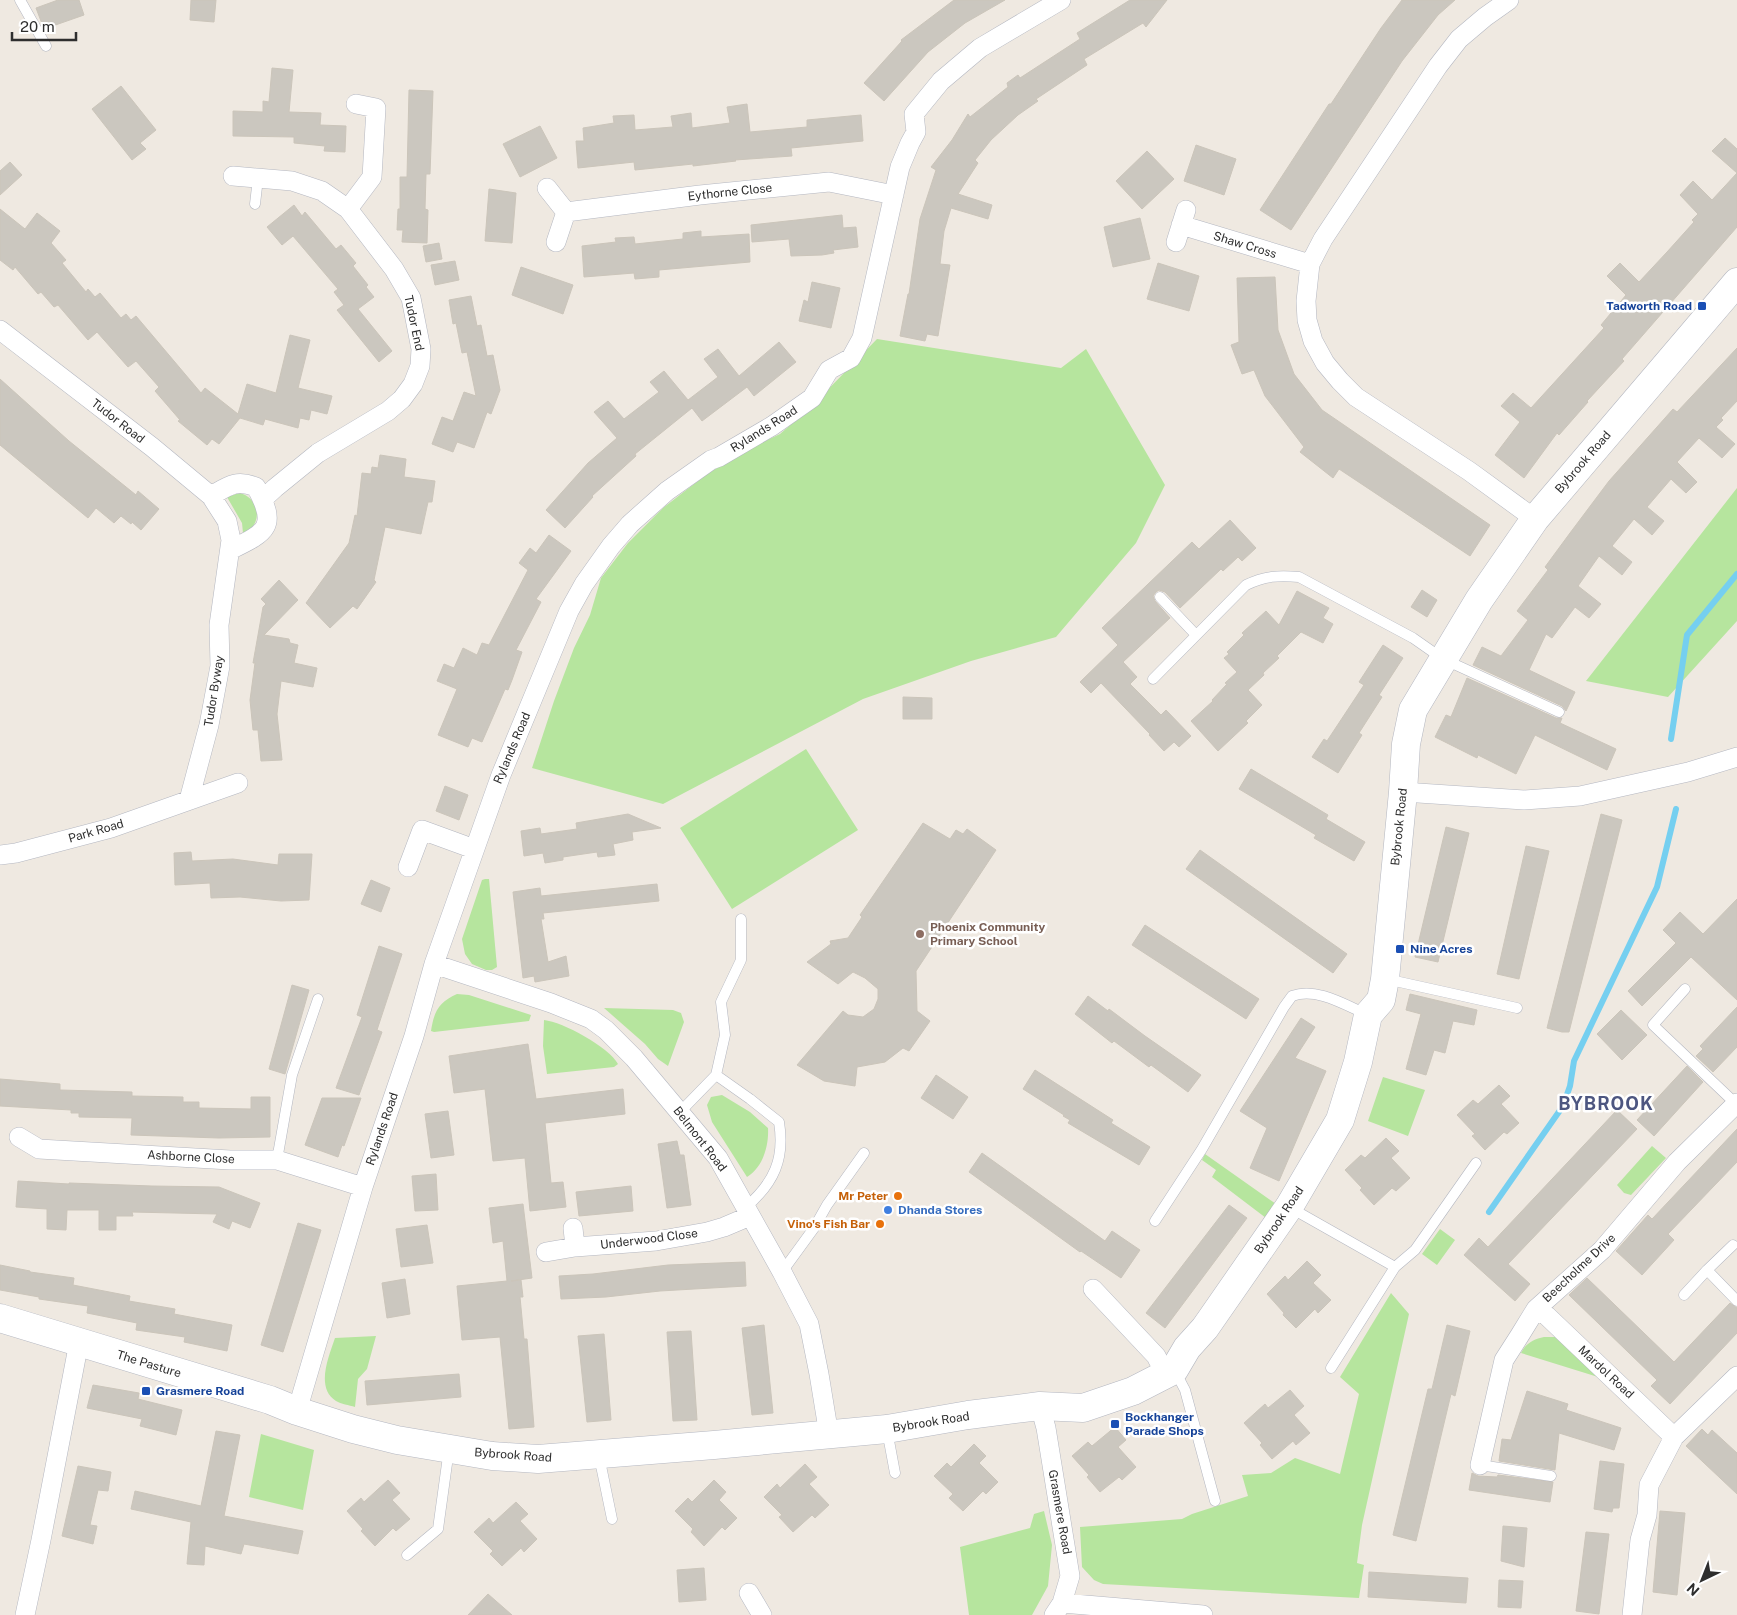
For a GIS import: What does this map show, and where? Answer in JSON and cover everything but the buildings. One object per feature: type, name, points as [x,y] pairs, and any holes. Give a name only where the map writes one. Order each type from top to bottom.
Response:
[{"type":"street","name":"Rylands Road","points":[[297,1411],[363,1187],[414,1036],[434,964],[506,760],[569,610],[584,584],[611,546],[630,524],[667,491],[711,460],[797,410],[812,398],[829,370],[851,358],[862,338],[900,167],[916,132],[914,114],[940,81],[980,48],[1060,0]]},
{"type":"street","points":[[1509,0],[1460,38],[1438,66],[1323,239],[1310,264],[1306,301],[1307,320],[1313,341],[1325,363],[1356,397],[1469,471],[1534,519]]},
{"type":"street","points":[[348,209],[372,177],[376,108],[356,104]]},
{"type":"street","name":"Tudor End","points":[[233,176],[292,181],[322,192],[348,209],[394,269],[411,298],[421,349],[420,366],[402,399],[388,411],[318,453],[263,500]]},
{"type":"street","name":"Eythorne Close","points":[[566,212],[700,195],[829,182],[894,194]]},
{"type":"street","points":[[548,188],[566,212],[556,242]]},
{"type":"street","name":"Shaw Cross","points":[[1181,226],[1310,264]]},
{"type":"street","name":"Bybrook Road","points":[[297,1411],[353,1429],[397,1440],[492,1456],[538,1459],[887,1429],[968,1415],[1040,1406],[1083,1408],[1133,1391],[1170,1372],[1187,1348],[1205,1328],[1289,1207],[1340,1120],[1358,1062],[1368,1015],[1381,1000],[1385,979],[1406,744],[1413,710],[1479,600],[1534,519],[1737,282]]},
{"type":"street","name":"Tudor Road","points":[[0,330],[211,496],[227,521]]},
{"type":"street","points":[[211,496],[229,485],[244,482],[256,487],[268,512],[267,521],[262,533],[230,550]]},
{"type":"street","name":"Tudor Byway","points":[[189,800],[210,725],[220,661],[219,625],[231,540],[227,521]]},
{"type":"street","points":[[1403,792],[1524,800],[1580,796],[1688,772],[1737,757]]},
{"type":"street","name":"Park Road","points":[[0,855],[16,853],[111,828],[238,783]]},
{"type":"street","points":[[408,868],[422,830],[474,849]]},
{"type":"street","name":"Belmont Road","points":[[434,964],[512,991],[551,1002],[591,1019],[606,1030],[630,1053],[680,1112],[718,1158],[809,1324],[829,1435]]},
{"type":"street","name":"Beecholme Drive","points":[[1480,1465],[1504,1360],[1536,1308],[1602,1250],[1677,1162],[1736,1104]]},
{"type":"street","name":"Ashborne Close","points":[[19,1138],[39,1149],[230,1160],[277,1160],[363,1187]]},
{"type":"street","name":"Underwood Close","points":[[546,1252],[575,1247],[656,1241],[706,1232],[724,1227],[748,1211]]},
{"type":"street","points":[[573,1228],[575,1247]]},
{"type":"street","points":[[1093,1289],[1170,1372]]},
{"type":"street","name":"Mardol Road","points":[[1536,1308],[1547,1316],[1674,1437]]},
{"type":"street","name":"The Pasture","points":[[0,1318],[270,1400],[297,1411]]},
{"type":"street","points":[[25,1615],[79,1342]]},
{"type":"street","points":[[1632,1615],[1640,1540],[1646,1514],[1648,1485],[1674,1437],[1737,1376]]},
{"type":"street","name":"Grasmere Road","points":[[1040,1406],[1046,1428],[1070,1576],[1058,1609]]},
{"type":"street","points":[[749,1593],[762,1615]]},
{"type":"street","points":[[1058,1609],[1203,1615]]},
{"type":"lane","points":[[20,0],[46,46]]},
{"type":"lane","points":[[256,204],[258,178]]},
{"type":"lane","points":[[1152,679],[1246,585],[1260,578],[1299,577],[1413,638],[1443,659],[1559,712]]},
{"type":"lane","points":[[1160,597],[1196,635]]},
{"type":"lane","points":[[680,1112],[716,1075],[725,1035],[721,1002],[741,960],[741,919]]},
{"type":"lane","points":[[1385,979],[1517,1008]]},
{"type":"lane","points":[[1685,989],[1653,1025],[1736,1104]]},
{"type":"lane","points":[[1155,1221],[1202,1149],[1292,996],[1309,992],[1368,1015]]},
{"type":"lane","points":[[277,1160],[292,1075],[318,999]]},
{"type":"lane","points":[[716,1075],[779,1122],[782,1138],[774,1174],[748,1211]]},
{"type":"lane","points":[[782,1272],[864,1153]]},
{"type":"lane","points":[[1331,1368],[1395,1267],[1415,1250],[1476,1162]]},
{"type":"lane","points":[[1289,1207],[1395,1267]]},
{"type":"lane","points":[[1684,1296],[1707,1270],[1734,1245]]},
{"type":"lane","points":[[1707,1270],[1737,1302]]},
{"type":"lane","points":[[1170,1372],[1185,1390],[1215,1501]]},
{"type":"lane","points":[[887,1429],[895,1473]]},
{"type":"lane","points":[[407,1555],[438,1529],[449,1449]]},
{"type":"lane","points":[[599,1455],[612,1519]]},
{"type":"lane","points":[[1480,1465],[1551,1476]]},
{"type":"green space","points":[[877,339],[1061,368],[1086,349],[1165,485],[1136,543],[1056,637],[971,661],[863,699],[663,804],[532,768],[574,648],[590,615],[601,578],[628,543],[663,508],[707,474],[750,448],[780,434],[810,408]]},
{"type":"green space","points":[[1737,488],[1737,621],[1668,697],[1586,681]]},
{"type":"green space","points":[[239,493],[251,500],[257,512],[254,524],[243,533],[242,523],[227,497]]},
{"type":"green space","points":[[806,749],[858,830],[732,909],[680,828]]},
{"type":"green space","points":[[489,879],[497,967],[492,970],[486,970],[472,964],[465,954],[462,939],[482,880]]},
{"type":"green space","points":[[457,994],[469,995],[531,1015],[529,1021],[431,1031],[438,1008],[446,1000]]},
{"type":"green space","points":[[604,1008],[673,1010],[681,1013],[684,1022],[668,1066],[658,1059],[645,1044]]},
{"type":"green space","points":[[544,1020],[562,1025],[585,1036],[605,1050],[618,1064],[614,1067],[547,1074],[543,1046]]},
{"type":"green space","points":[[1383,1077],[1425,1090],[1408,1136],[1368,1121]]},
{"type":"green space","points":[[722,1095],[750,1112],[768,1128],[764,1156],[753,1173],[747,1177],[712,1122],[707,1105],[711,1097]]},
{"type":"green space","points":[[1652,1146],[1666,1158],[1631,1195],[1624,1193],[1617,1185]]},
{"type":"green space","points":[[1205,1154],[1276,1204],[1266,1218],[1212,1177],[1216,1170],[1202,1160]]},
{"type":"green space","points":[[1440,1229],[1455,1240],[1437,1265],[1422,1254]]},
{"type":"green space","points":[[1391,1293],[1409,1314],[1362,1525],[1357,1563],[1364,1565],[1359,1598],[1103,1584],[1094,1580],[1082,1567],[1080,1527],[1182,1519],[1248,1496],[1242,1475],[1271,1473],[1295,1458],[1340,1474],[1359,1394],[1340,1377]]},
{"type":"green space","points":[[376,1336],[367,1369],[358,1379],[355,1407],[336,1401],[326,1388],[325,1380],[327,1362],[335,1338]]},
{"type":"green space","points":[[1544,1337],[1555,1337],[1561,1341],[1598,1377],[1521,1353],[1531,1342]]},
{"type":"green space","points":[[261,1434],[314,1450],[303,1510],[249,1497]]},
{"type":"green space","points":[[1044,1511],[1052,1545],[1048,1586],[1032,1615],[969,1615],[960,1547],[1030,1528],[1034,1514]]},
{"type":"waterway","points":[[1671,739],[1687,635],[1737,574]]},
{"type":"waterway","points":[[1489,1212],[1563,1106],[1570,1086],[1574,1061],[1657,887],[1676,809]]},
{"type":"place","name":"Tadworth Road","points":[[1702,306]]},
{"type":"place","name":"Phoenix Community Primary School","points":[[920,934]]},
{"type":"place","name":"Nine Acres","points":[[1400,949]]},
{"type":"place","name":"Mr Peter","points":[[898,1196]]},
{"type":"place","name":"Dhanda Stores","points":[[888,1210]]},
{"type":"place","name":"Vino's Fish Bar","points":[[880,1224]]},
{"type":"place","name":"Grasmere Road","points":[[146,1391]]},
{"type":"place","name":"Bockhanger Parade Shops","points":[[1115,1424]]},
{"type":"district","name":"BYBROOK","points":[[1606,1104]]}]
